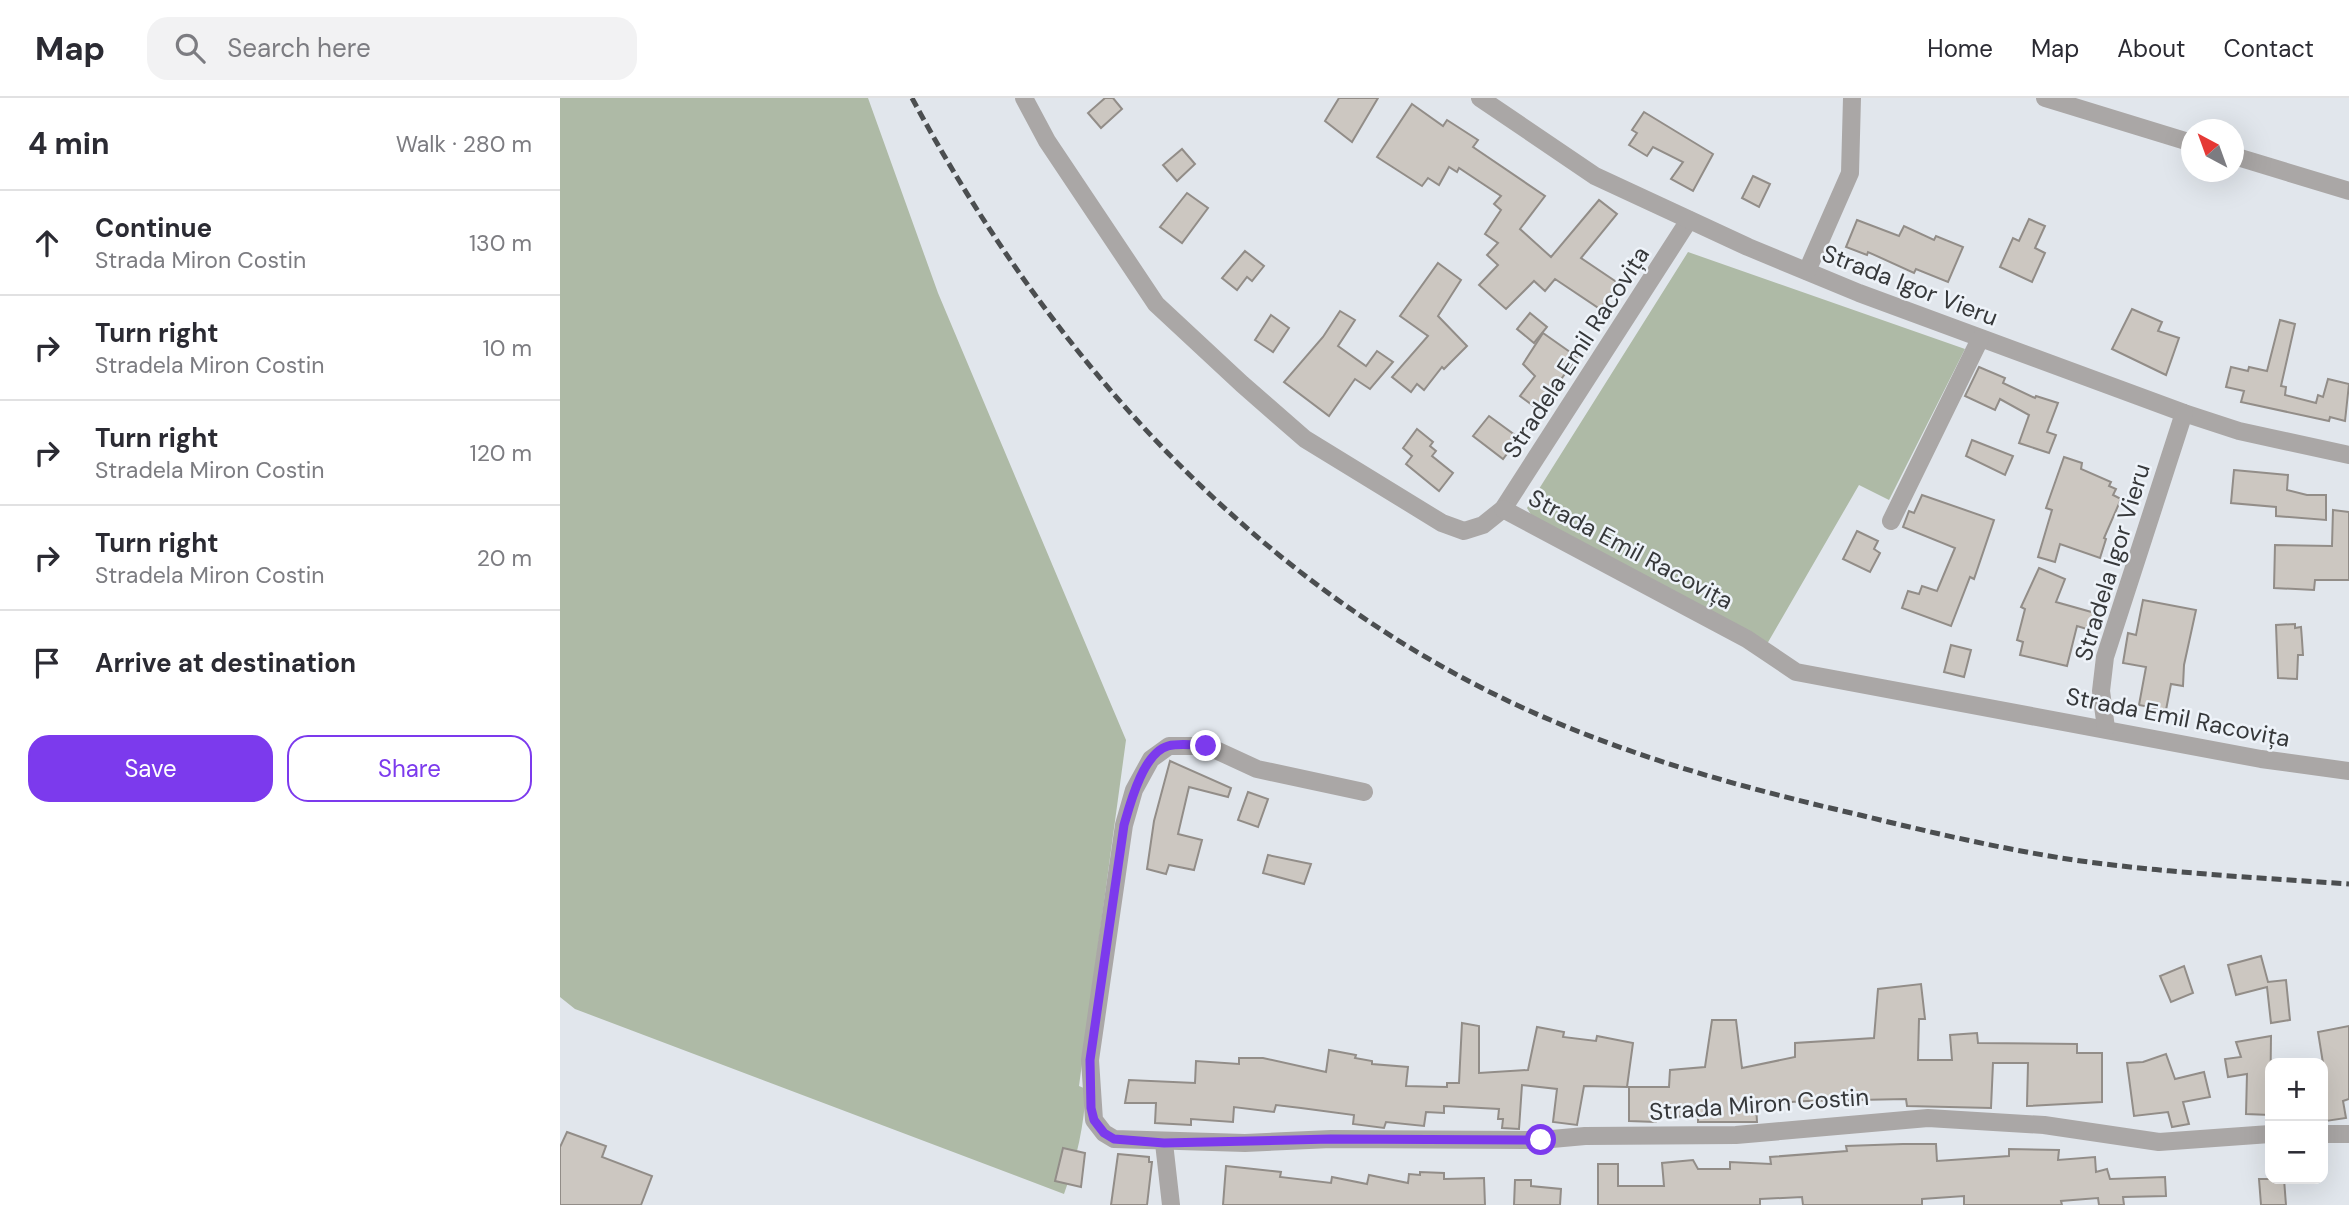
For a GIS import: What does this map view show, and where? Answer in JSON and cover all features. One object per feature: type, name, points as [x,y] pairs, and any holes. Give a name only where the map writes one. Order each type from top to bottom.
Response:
[{"type":"street","name":"Strada Emil Racovița","points":[[1024,98],[1061,163],[1156,304],[1306,439],[1442,523],[1464,531],[1483,526],[1503,509],[1747,639],[1796,672],[2260,759],[2349,771]]},
{"type":"street","name":"Strada Igor Vieru","points":[[1480,98],[1595,176],[1807,271],[1980,339],[2184,413],[2239,431],[2349,455]]},
{"type":"street","points":[[1807,271],[1850,173],[1852,98]]},
{"type":"street","points":[[2045,98],[2181,140]]},
{"type":"street","points":[[2244,159],[2349,191]]},
{"type":"street","name":"Stradela Emil Racovița","points":[[1503,509],[1689,220]]},
{"type":"street","points":[[1891,521],[1980,339]]},
{"type":"street","name":"Stradela Igor Vieru","points":[[2106,728],[2101,691],[2105,657],[2184,413]]},
{"type":"street","name":"Strada Miron Costin","points":[[1364,792],[1258,769],[1206,746],[1169,746],[1151,759],[1134,790],[1124,825],[1090,1060],[1091,1108],[1094,1120],[1114,1139],[1164,1143],[1331,1139],[1541,1140],[1585,1136],[1736,1135],[1928,1118],[2044,1125],[2159,1142],[2265,1134]]},
{"type":"street","points":[[2328,1134],[2349,1133]]},
{"type":"street","points":[[1164,1143],[1171,1205]]},
{"type":"green space","points":[[560,98],[868,98],[938,293],[1126,740],[1079,1086],[1086,1089],[1084,1116],[1064,1194],[575,1009],[560,997]]},
{"type":"green space","points":[[1688,252],[1965,349],[1889,500],[1859,485],[1767,644],[1533,518],[1527,508]]},
{"type":"building","points":[[1105,98],[1113,98],[1122,109],[1101,128],[1088,113]]},
{"type":"building","points":[[1339,98],[1378,98],[1352,142],[1325,121]]},
{"type":"building","points":[[1412,104],[1443,126],[1447,120],[1478,140],[1473,147],[1545,196],[1520,229],[1551,257],[1599,200],[1617,214],[1581,258],[1618,283],[1600,309],[1555,279],[1545,291],[1534,281],[1506,309],[1479,285],[1498,265],[1487,255],[1498,243],[1485,234],[1501,210],[1494,204],[1501,196],[1459,168],[1457,172],[1449,167],[1439,185],[1428,178],[1422,186],[1377,157]]},
{"type":"building","points":[[1644,112],[1713,154],[1693,191],[1671,179],[1683,162],[1653,147],[1647,156],[1629,145],[1637,133],[1632,130]]},
{"type":"building","points":[[1182,149],[1195,164],[1177,181],[1163,165]]},
{"type":"building","points":[[1753,176],[1770,184],[1759,207],[1742,198]]},
{"type":"building","points":[[1187,193],[1208,208],[1182,243],[1160,227]]},
{"type":"building","points":[[2029,219],[2045,226],[2035,248],[2045,253],[2032,282],[2000,267],[2013,238],[2019,241]]},
{"type":"building","points":[[1857,220],[1899,236],[1904,226],[1934,240],[1936,236],[1963,247],[1948,282],[1916,269],[1914,273],[1868,252],[1867,255],[1846,247]]},
{"type":"building","points":[[1245,251],[1264,266],[1252,281],[1247,277],[1237,290],[1222,278]]},
{"type":"building","points":[[1438,263],[1461,280],[1438,316],[1467,346],[1444,369],[1442,367],[1424,390],[1417,384],[1411,392],[1392,377],[1428,336],[1400,316]]},
{"type":"building","points":[[2132,309],[2162,322],[2158,331],[2179,338],[2166,375],[2112,349]]},
{"type":"building","points":[[1340,311],[1355,320],[1338,346],[1366,366],[1377,351],[1393,362],[1370,389],[1355,379],[1329,416],[1284,382],[1323,337]]},
{"type":"building","points":[[1530,313],[1547,327],[1534,343],[1517,329]]},
{"type":"building","points":[[1271,315],[1289,328],[1273,352],[1255,340]]},
{"type":"building","points":[[2280,320],[2295,324],[2281,386],[2286,387],[2285,395],[2316,403],[2318,395],[2323,397],[2328,379],[2349,384],[2345,421],[2330,417],[2329,421],[2241,402],[2244,391],[2226,387],[2231,367],[2267,371]]},
{"type":"building","points":[[1543,333],[1577,357],[1539,410],[1520,396],[1535,376],[1523,364]]},
{"type":"building","points":[[1979,367],[2005,378],[2003,383],[2035,398],[2036,396],[2058,403],[2047,432],[2056,435],[2049,453],[2019,443],[2029,415],[2000,399],[1995,410],[1965,396]]},
{"type":"building","points":[[1489,416],[1519,438],[1503,459],[1473,436]]},
{"type":"building","points":[[1417,429],[1433,442],[1430,446],[1436,451],[1432,456],[1453,473],[1439,491],[1406,464],[1412,456],[1403,448]]},
{"type":"building","points":[[1972,440],[2013,456],[2005,475],[1966,456]]},
{"type":"building","points":[[2064,457],[2082,463],[2081,469],[2111,482],[2109,486],[2116,489],[2113,495],[2121,499],[2104,538],[2106,539],[2100,558],[2060,544],[2055,562],[2038,557],[2052,510],[2046,508]]},
{"type":"building","points":[[2234,470],[2288,475],[2287,490],[2307,495],[2326,495],[2326,520],[2276,516],[2276,507],[2231,503]]},
{"type":"building","points":[[1922,495],[1994,520],[1974,579],[1970,577],[1951,626],[1902,608],[1908,591],[1919,594],[1922,586],[1937,591],[1955,548],[1903,527],[1909,511],[1914,513]]},
{"type":"building","points":[[2333,510],[2349,512],[2349,580],[2315,580],[2314,590],[2274,588],[2275,545],[2332,546]]},
{"type":"building","points":[[1857,531],[1878,541],[1874,549],[1880,553],[1870,572],[1843,559]]},
{"type":"building","points":[[2039,568],[2065,579],[2056,602],[2095,613],[2090,630],[2077,626],[2067,666],[2020,655],[2023,642],[2017,640],[2025,609],[2021,607]]},
{"type":"building","points":[[2143,600],[2196,610],[2184,665],[2183,686],[2171,684],[2166,710],[2139,705],[2146,667],[2123,663],[2128,633],[2136,635]]},
{"type":"building","points":[[2295,624],[2295,628],[2301,627],[2303,655],[2298,655],[2297,679],[2278,678],[2276,625]]},
{"type":"building","points":[[1951,645],[1971,650],[1964,677],[1944,672]]},
{"type":"building","points":[[1170,761],[1231,788],[1228,797],[1189,787],[1178,834],[1202,840],[1194,870],[1169,865],[1166,874],[1147,869],[1154,821]]},
{"type":"building","points":[[1248,792],[1268,799],[1258,827],[1238,820]]},
{"type":"building","points":[[1268,855],[1311,864],[1304,884],[1263,873]]},
{"type":"building","points":[[2261,956],[2268,982],[2286,980],[2290,1020],[2271,1023],[2267,987],[2236,995],[2228,965]]},
{"type":"building","points":[[2184,966],[2193,993],[2171,1002],[2160,976]]},
{"type":"building","points":[[1921,984],[1925,1019],[1919,1019],[1918,1060],[1952,1060],[1950,1035],[1977,1033],[1978,1043],[2077,1044],[2077,1053],[2102,1053],[2102,1102],[2027,1106],[2028,1063],[1993,1063],[1991,1108],[1907,1106],[1906,1099],[1807,1101],[1756,1104],[1757,1122],[1698,1122],[1698,1117],[1660,1116],[1656,1122],[1629,1121],[1629,1087],[1669,1087],[1670,1070],[1705,1067],[1712,1020],[1736,1020],[1742,1068],[1795,1057],[1795,1043],[1874,1038],[1878,989]]},
{"type":"building","points":[[1462,1023],[1479,1026],[1479,1073],[1528,1070],[1537,1027],[1564,1032],[1563,1037],[1596,1041],[1597,1036],[1633,1043],[1627,1087],[1584,1086],[1577,1125],[1553,1122],[1557,1089],[1522,1085],[1519,1129],[1502,1128],[1503,1119],[1498,1119],[1499,1109],[1444,1106],[1444,1113],[1426,1112],[1424,1126],[1386,1122],[1384,1128],[1353,1124],[1354,1115],[1276,1105],[1274,1112],[1234,1107],[1233,1122],[1191,1119],[1191,1125],[1155,1123],[1156,1103],[1125,1103],[1129,1080],[1195,1083],[1196,1061],[1239,1064],[1239,1058],[1263,1058],[1326,1072],[1329,1050],[1356,1055],[1355,1058],[1372,1061],[1372,1064],[1408,1067],[1406,1086],[1447,1087],[1447,1083],[1459,1083]]},
{"type":"building","points":[[2349,1026],[2349,1099],[2343,1101],[2346,1118],[2328,1121],[2328,1058],[2322,1058],[2318,1032]]},
{"type":"building","points":[[2271,1036],[2271,1058],[2265,1058],[2265,1115],[2246,1114],[2247,1074],[2228,1077],[2225,1059],[2241,1057],[2236,1042]]},
{"type":"building","points":[[2166,1054],[2175,1079],[2204,1072],[2210,1097],[2183,1102],[2189,1124],[2172,1127],[2168,1112],[2134,1116],[2127,1063],[2143,1062]]},
{"type":"building","points":[[567,1132],[606,1146],[602,1157],[652,1176],[641,1205],[560,1205],[560,1147]]},
{"type":"building","points":[[1936,1144],[1937,1161],[2009,1156],[2009,1149],[2059,1150],[2058,1160],[2095,1157],[2096,1172],[2107,1169],[2110,1179],[2165,1177],[2166,1196],[2123,1197],[2124,1205],[2099,1205],[2098,1198],[2061,1201],[2062,1205],[1964,1205],[1964,1196],[1922,1199],[1922,1205],[1803,1205],[1802,1197],[1760,1199],[1760,1205],[1598,1205],[1598,1164],[1618,1164],[1618,1186],[1664,1186],[1662,1163],[1693,1160],[1698,1169],[1730,1169],[1730,1162],[1771,1164],[1770,1157],[1847,1151],[1846,1146]]},
{"type":"building","points":[[1063,1148],[1085,1153],[1081,1187],[1055,1181]]},
{"type":"building","points":[[1118,1154],[1149,1157],[1149,1162],[1152,1162],[1147,1205],[1111,1205]]},
{"type":"building","points":[[1226,1166],[1281,1172],[1280,1177],[1331,1183],[1332,1177],[1367,1184],[1369,1175],[1408,1183],[1409,1174],[1420,1175],[1420,1172],[1444,1173],[1444,1179],[1484,1178],[1485,1205],[1223,1205]]},
{"type":"building","points":[[2259,1179],[2265,1179],[2265,1184],[2284,1184],[2286,1205],[2261,1205]]},
{"type":"building","points":[[1515,1180],[1531,1180],[1531,1186],[1561,1189],[1560,1205],[1514,1205]]},
{"type":"railway","points":[[912,98],[964,188],[1021,276],[1084,359],[1152,437],[1226,510],[1306,576],[1391,636],[1482,688],[1573,729],[1667,763],[1763,791],[1942,835],[2025,852],[2114,865],[2349,884]]},
{"type":"route","points":[[1206,746],[1169,746],[1156,753],[1134,790],[1124,825],[1090,1060],[1091,1108],[1099,1128],[1114,1139],[1164,1143],[1331,1139],[1541,1140]]}]
